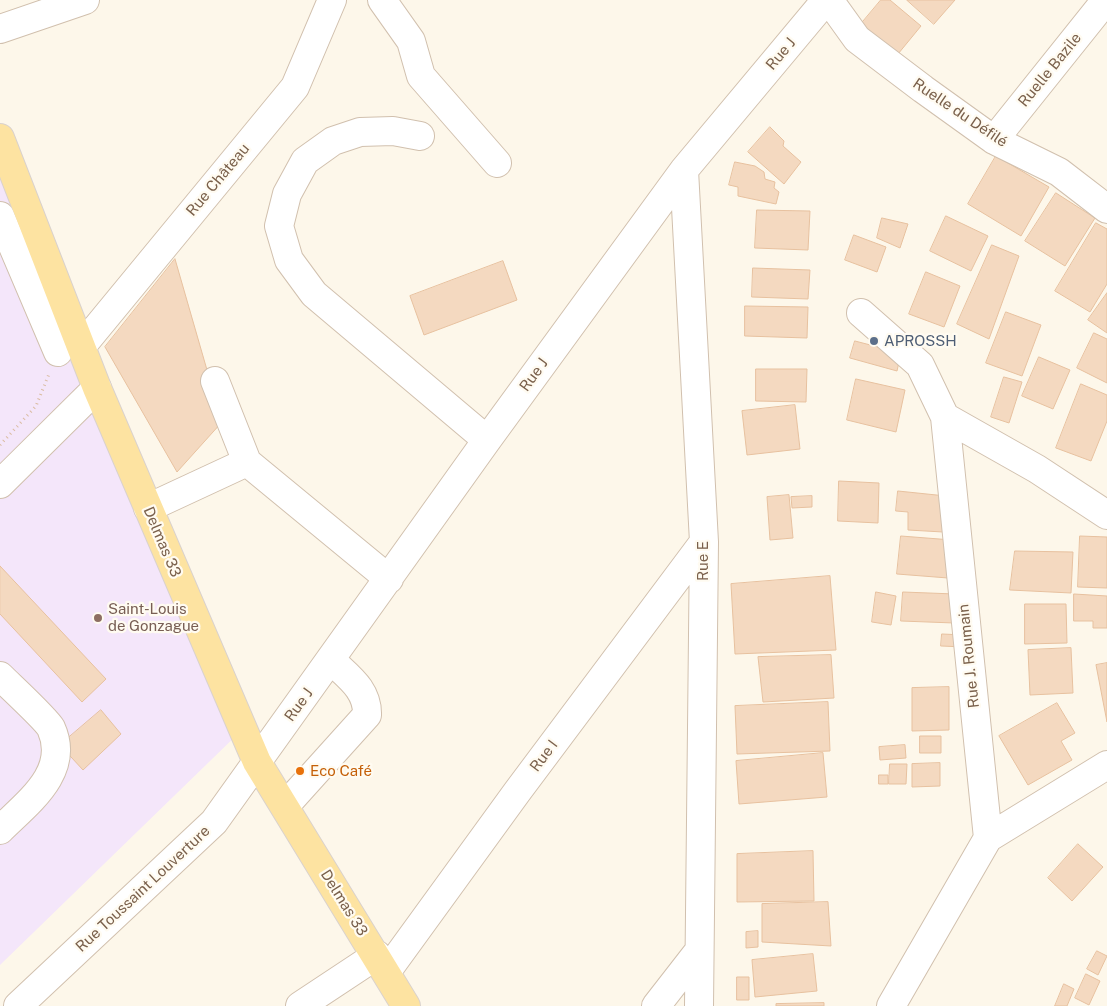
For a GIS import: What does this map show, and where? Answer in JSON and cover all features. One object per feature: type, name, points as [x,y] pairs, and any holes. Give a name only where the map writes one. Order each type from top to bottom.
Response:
[{"type":"main road","name":"Delmas 33","points":[[0,138],[70,350],[96,388],[257,762],[382,963],[406,1006]]},
{"type":"street","points":[[0,29],[85,0]]},
{"type":"street","name":"Rue Château","points":[[70,350],[295,87],[332,0]]},
{"type":"street","points":[[382,0],[411,41],[421,76],[497,163]]},
{"type":"street","name":"Ruelle du Défilé","points":[[827,0],[858,39],[994,140],[1059,172],[1107,209]]},
{"type":"street","name":"Rue J","points":[[257,762],[487,440],[684,170],[827,0]]},
{"type":"street","name":"Ruelle Bazile","points":[[994,140],[1106,0]]},
{"type":"street","points":[[420,136],[393,132],[360,132],[333,140],[305,161],[287,194],[280,226],[288,260],[314,294],[487,440]]},
{"type":"street","name":"Rue E","points":[[684,170],[704,542],[698,952],[699,1006]]},
{"type":"street","points":[[0,216],[70,350]]},
{"type":"street","name":"Rue J. Roumain","points":[[861,312],[920,366],[945,417],[988,838]]},
{"type":"street","points":[[215,381],[248,462],[389,579]]},
{"type":"street","points":[[0,484],[96,388]]},
{"type":"street","points":[[945,417],[1037,469],[1107,515]]},
{"type":"street","points":[[148,508],[248,462]]},
{"type":"street","name":"Rue I","points":[[382,963],[517,792],[704,542]]},
{"type":"street","points":[[285,806],[367,715],[368,704],[363,692],[331,660]]},
{"type":"street","points":[[0,676],[51,728],[57,757],[48,781],[0,830]]},
{"type":"street","name":"Rue Toussaint Louverture","points":[[18,1006],[214,822],[257,762]]},
{"type":"street","points":[[891,1006],[988,838],[1107,764]]},
{"type":"street","points":[[656,1006],[698,952]]},
{"type":"street","points":[[300,1006],[382,963]]},
{"type":"path","points":[[0,445],[36,406],[70,350]]},
{"type":"shaded area","name":"Saint-Louis de Gonzague","points":[[0,162],[244,728],[0,965]]},
{"type":"building","points":[[881,0],[890,0],[921,26],[898,54],[861,24]]},
{"type":"building","points":[[907,0],[955,0],[934,24]]},
{"type":"building","points":[[770,127],[784,141],[783,146],[801,162],[784,184],[748,152]]},
{"type":"building","points":[[996,156],[1049,187],[1021,236],[968,204]]},
{"type":"building","points":[[735,162],[755,166],[764,172],[765,179],[775,182],[774,188],[779,192],[776,204],[738,196],[738,187],[729,185]]},
{"type":"building","points":[[1056,193],[1095,218],[1065,266],[1025,241]]},
{"type":"building","points":[[757,210],[810,211],[808,250],[755,248]]},
{"type":"building","points":[[946,216],[988,236],[971,271],[930,251]]},
{"type":"building","points":[[882,218],[908,224],[900,248],[877,238]]},
{"type":"building","points":[[1096,223],[1107,229],[1107,284],[1090,312],[1055,291]]},
{"type":"building","points":[[854,235],[886,247],[877,272],[845,260]]},
{"type":"building","points":[[992,245],[1019,256],[989,339],[957,324]]},
{"type":"building","points":[[175,259],[222,422],[177,472],[105,347]]},
{"type":"building","points":[[503,261],[517,300],[424,335],[410,296]]},
{"type":"building","points":[[753,268],[810,270],[808,299],[752,297]]},
{"type":"building","points":[[926,272],[960,286],[944,327],[909,314]]},
{"type":"building","points":[[1107,293],[1107,333],[1088,320]]},
{"type":"building","points":[[745,306],[808,307],[807,338],[745,336]]},
{"type":"building","points":[[1006,312],[1041,325],[1022,376],[986,363]]},
{"type":"building","points":[[1094,333],[1107,339],[1107,383],[1077,368]]},
{"type":"building","points":[[855,341],[901,353],[897,371],[850,358]]},
{"type":"building","points":[[1039,357],[1070,370],[1053,409],[1022,396]]},
{"type":"building","points":[[756,369],[807,369],[806,402],[756,401]]},
{"type":"building","points":[[1004,377],[1022,382],[1009,423],[991,417]]},
{"type":"building","points":[[856,379],[905,390],[896,432],[847,420]]},
{"type":"building","points":[[1081,384],[1107,395],[1107,421],[1091,461],[1056,448]]},
{"type":"building","points":[[795,405],[800,449],[747,455],[742,411]]},
{"type":"building","points":[[839,481],[879,483],[878,523],[838,521]]},
{"type":"building","points":[[898,491],[946,496],[943,532],[908,530],[908,512],[896,511]]},
{"type":"building","points":[[789,495],[793,538],[770,540],[767,497]]},
{"type":"building","points":[[812,496],[812,507],[792,508],[791,497]]},
{"type":"building","points":[[901,536],[952,540],[948,578],[897,574]]},
{"type":"building","points":[[1080,536],[1107,537],[1107,588],[1078,587]]},
{"type":"building","points":[[1015,551],[1073,552],[1071,593],[1010,590]]},
{"type":"building","points":[[0,566],[106,679],[82,702],[0,614]]},
{"type":"building","points":[[830,576],[836,650],[735,654],[731,584]]},
{"type":"building","points":[[876,592],[896,596],[891,625],[872,622]]},
{"type":"building","points":[[903,592],[955,594],[954,623],[901,621]]},
{"type":"building","points":[[1074,594],[1107,596],[1107,628],[1093,628],[1093,621],[1074,621]]},
{"type":"building","points":[[1025,604],[1066,604],[1067,643],[1025,644]]},
{"type":"building","points":[[942,634],[964,635],[964,647],[941,646]]},
{"type":"building","points":[[1071,648],[1073,693],[1030,695],[1028,650]]},
{"type":"building","points":[[831,655],[834,698],[763,702],[758,657]]},
{"type":"building","points":[[1107,663],[1107,722],[1096,665]]},
{"type":"building","points":[[949,687],[949,730],[912,731],[912,688]]},
{"type":"building","points":[[828,702],[830,751],[737,754],[735,706]]},
{"type":"building","points":[[1057,703],[1075,733],[1061,741],[1072,760],[1028,785],[999,736]]},
{"type":"building","points":[[101,710],[121,734],[83,770],[60,745]]},
{"type":"building","points":[[920,736],[941,736],[941,753],[920,753]]},
{"type":"building","points":[[905,745],[906,758],[880,760],[879,747]]},
{"type":"building","points":[[823,753],[827,797],[739,804],[736,761]]},
{"type":"building","points":[[940,763],[940,786],[912,787],[912,764]]},
{"type":"building","points":[[890,764],[907,764],[906,784],[889,784]]},
{"type":"building","points":[[879,775],[888,775],[888,784],[879,784]]},
{"type":"building","points":[[1078,844],[1103,867],[1072,901],[1048,878]]},
{"type":"building","points":[[813,851],[814,901],[737,902],[737,854]]},
{"type":"building","points":[[828,902],[831,946],[762,942],[762,904]]},
{"type":"building","points":[[758,931],[758,947],[746,948],[746,932]]},
{"type":"building","points":[[1097,951],[1107,956],[1098,975],[1087,969]]},
{"type":"building","points":[[813,954],[817,991],[755,997],[752,960]]},
{"type":"building","points":[[1086,974],[1100,981],[1089,1005],[1075,998]]},
{"type":"building","points":[[737,977],[749,977],[749,1000],[737,1000]]},
{"type":"building","points":[[1064,984],[1074,989],[1067,1006],[1055,1006]]},
{"type":"building","points":[[824,1003],[824,1006],[776,1006],[776,1004]]},
{"type":"place","name":"APROSSH","points":[[874,341]]},
{"type":"place","name":"Saint-Louis de Gonzague","points":[[98,618]]},
{"type":"place","name":"Eco Café","points":[[300,771]]}]
